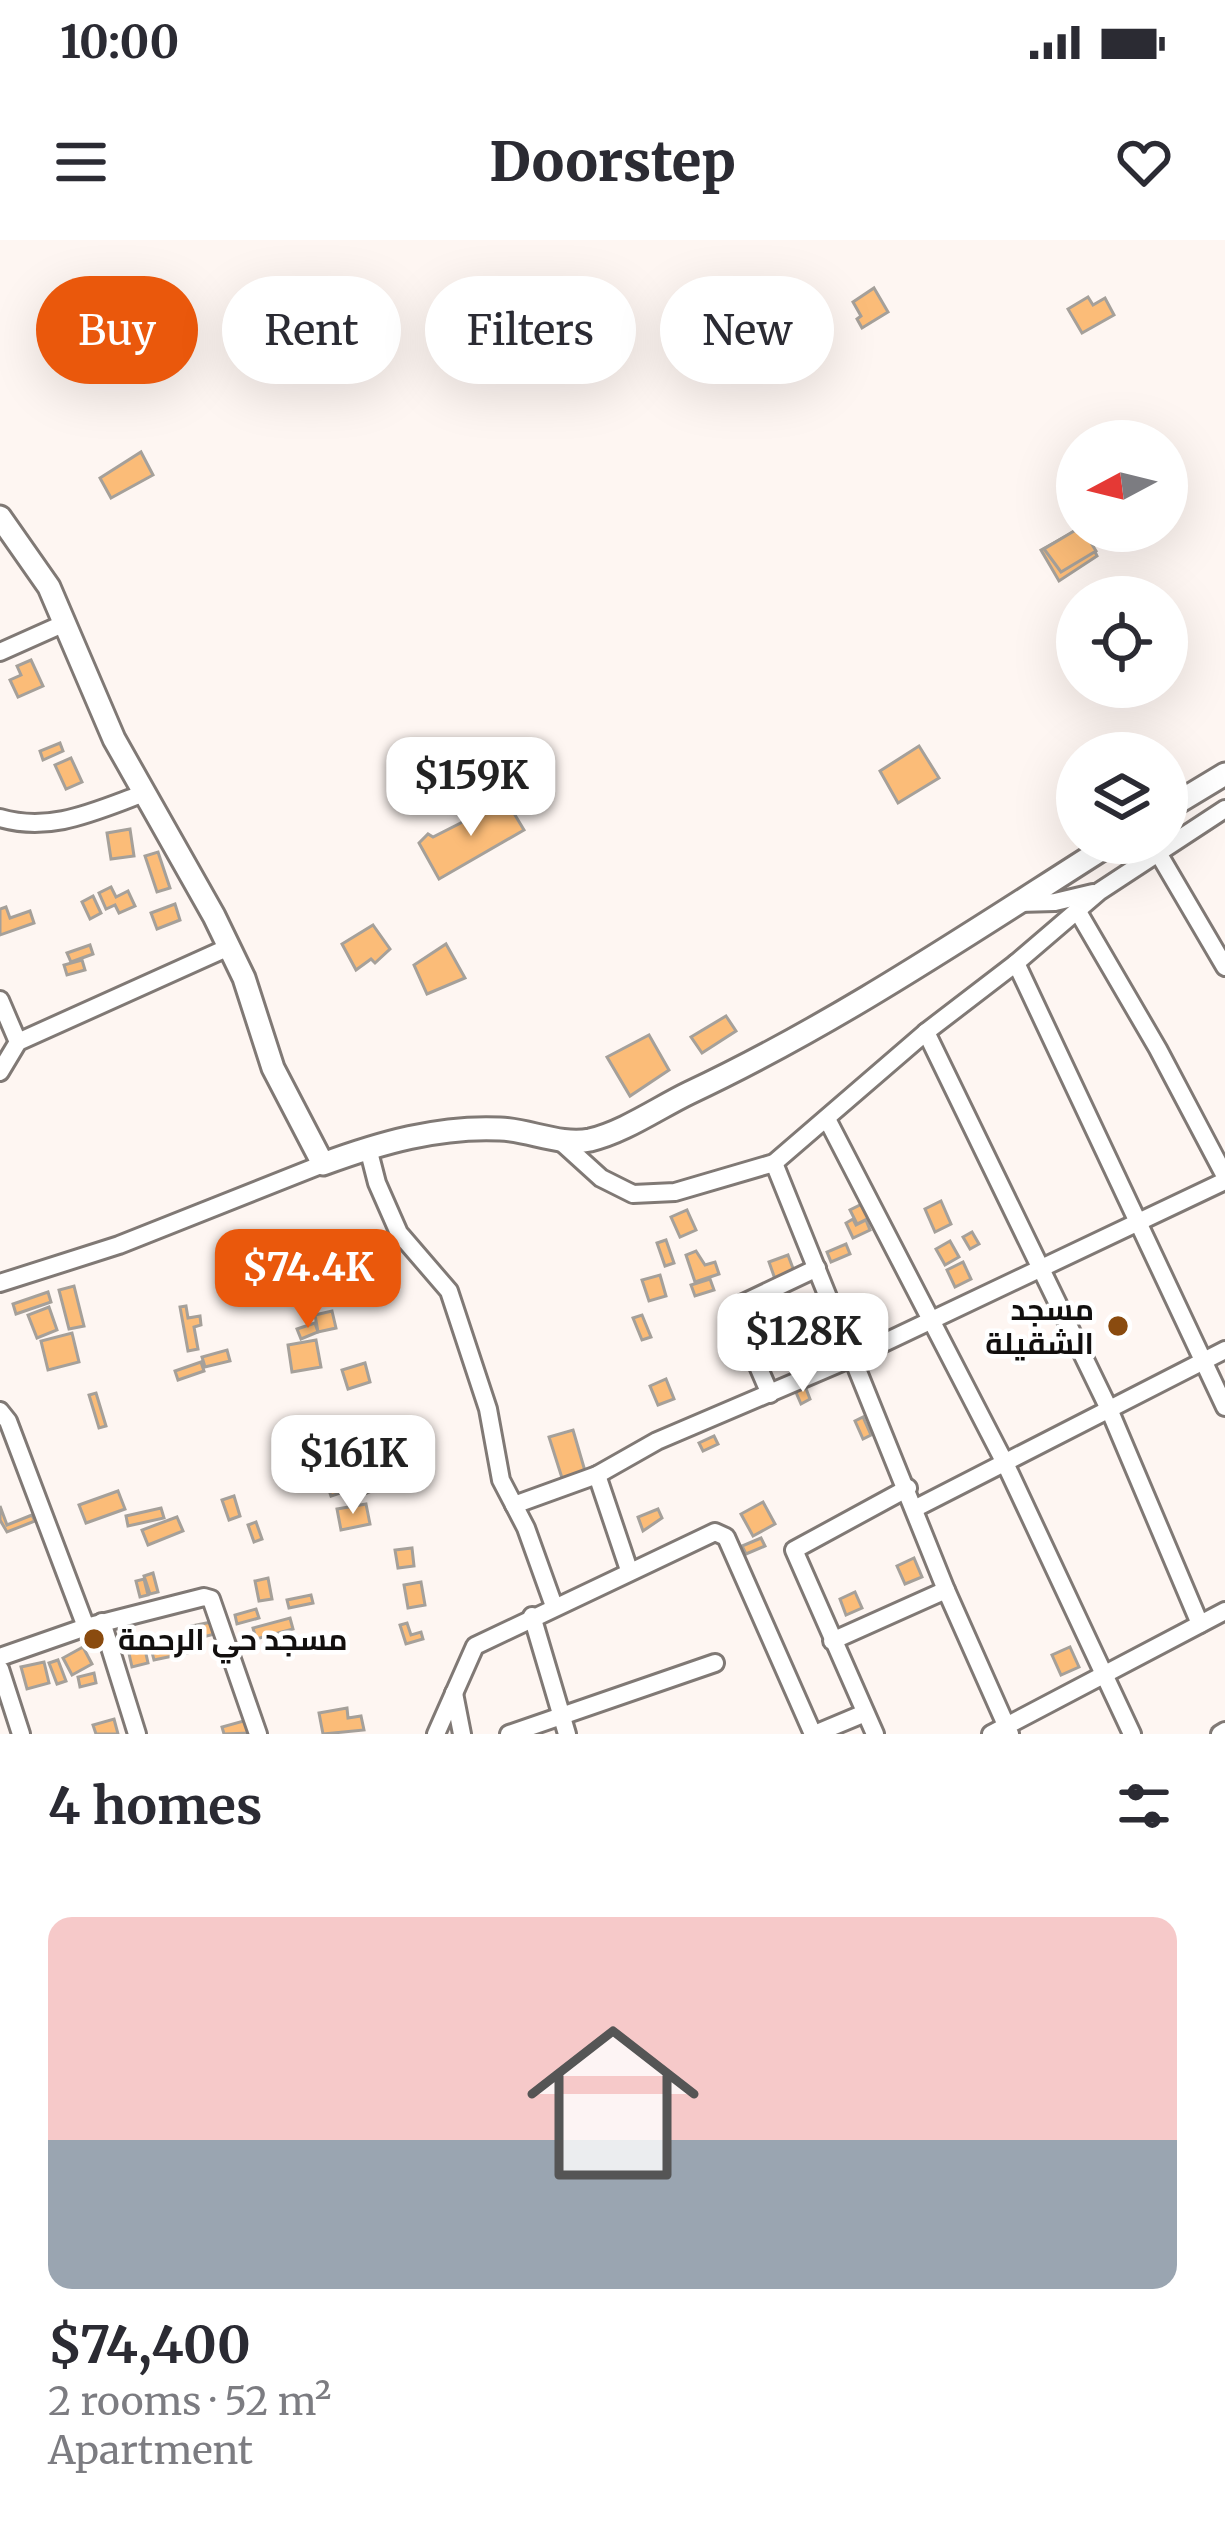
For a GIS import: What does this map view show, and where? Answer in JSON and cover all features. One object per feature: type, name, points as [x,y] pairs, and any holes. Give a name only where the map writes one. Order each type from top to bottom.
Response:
[{"type":"street","points":[[3,526],[49,587],[142,794],[229,946],[273,1069],[323,1164]]},
{"type":"street","points":[[0,652],[64,623]]},
{"type":"street","points":[[1188,796],[1225,774]]},
{"type":"street","points":[[0,818],[39,825],[142,794]]},
{"type":"street","points":[[1188,831],[1225,809]]},
{"type":"street","points":[[0,1283],[140,1238],[368,1148],[419,1135],[495,1129],[592,1139],[727,1076],[906,976],[1080,864]]},
{"type":"street","points":[[558,1138],[601,1178],[633,1194],[675,1192],[774,1163],[926,1032],[1138,864]]},
{"type":"street","points":[[1165,864],[1225,967]]},
{"type":"street","points":[[1019,904],[1055,902],[1100,891]]},
{"type":"street","points":[[514,1505],[597,1475],[657,1441],[854,1357],[1225,1178],[1158,1049],[1076,910]]},
{"type":"street","points":[[0,1072],[18,1042],[229,946]]},
{"type":"street","points":[[1016,963],[1225,1407]]},
{"type":"street","points":[[0,1000],[18,1042]]},
{"type":"street","points":[[926,1032],[1108,1409],[1200,1624]]},
{"type":"street","points":[[827,1119],[1005,1463],[1132,1734]]},
{"type":"street","points":[[368,1148],[377,1184],[399,1233],[441,1276],[457,1308],[488,1409],[501,1480],[554,1606]]},
{"type":"street","points":[[774,1163],[1003,1731],[1225,1611]]},
{"type":"street","points":[[770,1394],[733,1308],[817,1268]]},
{"type":"street","points":[[916,1508],[1225,1349]]},
{"type":"street","points":[[0,1411],[137,1734]]},
{"type":"street","points":[[597,1475],[628,1570]]},
{"type":"street","points":[[875,1734],[794,1550],[908,1488]]},
{"type":"street","points":[[436,1734],[475,1646],[715,1532],[722,1532],[814,1734],[865,1713]]},
{"type":"street","points":[[832,1641],[946,1590]]},
{"type":"street","points":[[0,1657],[94,1625],[211,1599],[258,1734]]},
{"type":"street","points":[[532,1616],[564,1725]]},
{"type":"street","points":[[509,1734],[564,1725],[715,1663]]},
{"type":"street","points":[[0,1669],[21,1734]]},
{"type":"street","points":[[454,1692],[462,1734]]},
{"type":"building","points":[[874,288],[888,312],[862,328],[853,302]]},
{"type":"building","points":[[1088,297],[1093,305],[1105,298],[1114,315],[1082,333],[1068,309]]},
{"type":"building","points":[[141,452],[153,475],[111,498],[100,478]]},
{"type":"building","points":[[1056,542],[1056,552],[1095,552],[1097,556],[1067,576],[1056,576],[1041,550]]},
{"type":"building","points":[[1056,542],[1056,552],[1094,552],[1061,572],[1044,549]]},
{"type":"building","points":[[31,660],[43,686],[18,697],[10,680],[21,675],[17,666]]},
{"type":"building","points":[[60,743],[63,751],[43,760],[40,751]]},
{"type":"building","points":[[919,746],[939,778],[898,803],[880,771]]},
{"type":"building","points":[[71,758],[82,782],[66,789],[55,765]]},
{"type":"building","points":[[506,800],[524,830],[439,879],[419,843],[428,834],[433,837]]},
{"type":"building","points":[[130,829],[134,856],[111,859],[107,833]]},
{"type":"building","points":[[158,852],[170,888],[157,892],[145,856]]},
{"type":"building","points":[[111,887],[116,897],[128,891],[135,906],[119,913],[115,905],[106,909],[99,893]]},
{"type":"building","points":[[93,896],[101,913],[90,919],[82,902]]},
{"type":"building","points":[[175,904],[180,920],[157,929],[151,913]]},
{"type":"building","points":[[6,907],[10,918],[30,911],[34,923],[0,935],[0,909]]},
{"type":"building","points":[[373,925],[390,949],[375,963],[371,959],[356,970],[342,944]]},
{"type":"building","points":[[446,944],[465,978],[427,994],[414,965]]},
{"type":"building","points":[[90,945],[93,954],[71,962],[67,953]]},
{"type":"building","points":[[82,960],[85,970],[67,975],[64,965]]},
{"type":"building","points":[[726,1016],[736,1031],[702,1053],[691,1037]]},
{"type":"building","points":[[649,1035],[669,1070],[630,1096],[607,1057]]},
{"type":"building","points":[[941,1201],[951,1224],[935,1232],[925,1209]]},
{"type":"building","points":[[864,1203],[871,1217],[857,1224],[850,1210]]},
{"type":"building","points":[[687,1210],[696,1230],[680,1237],[671,1217]]},
{"type":"building","points":[[853,1219],[856,1225],[866,1220],[870,1230],[853,1238],[846,1223]]},
{"type":"building","points":[[972,1232],[979,1244],[970,1249],[963,1237]]},
{"type":"building","points":[[666,1240],[674,1263],[665,1266],[657,1243]]},
{"type":"building","points":[[950,1241],[959,1257],[945,1265],[936,1249]]},
{"type":"building","points":[[846,1244],[850,1254],[831,1262],[827,1252]]},
{"type":"building","points":[[696,1251],[705,1265],[715,1262],[719,1274],[695,1282],[686,1255]]},
{"type":"building","points":[[788,1255],[794,1271],[775,1279],[769,1262]]},
{"type":"building","points":[[295,1256],[300,1274],[290,1277],[285,1258]]},
{"type":"building","points":[[308,1260],[314,1279],[304,1283],[298,1264]]},
{"type":"building","points":[[332,1261],[338,1280],[318,1287],[312,1268]]},
{"type":"building","points":[[963,1262],[971,1279],[955,1287],[947,1270]]},
{"type":"building","points":[[660,1275],[666,1296],[649,1301],[642,1280]]},
{"type":"building","points":[[710,1279],[714,1290],[695,1296],[691,1285]]},
{"type":"building","points":[[74,1286],[84,1326],[69,1329],[59,1290]]},
{"type":"building","points":[[48,1292],[51,1302],[16,1314],[13,1304]]},
{"type":"building","points":[[186,1306],[188,1318],[200,1316],[201,1325],[194,1327],[198,1349],[188,1351],[180,1307]]},
{"type":"building","points":[[49,1307],[57,1330],[37,1338],[28,1315]]},
{"type":"building","points":[[332,1311],[336,1328],[318,1332],[315,1315]]},
{"type":"building","points":[[642,1315],[651,1337],[642,1340],[633,1318]]},
{"type":"building","points":[[315,1323],[318,1332],[301,1339],[297,1329]]},
{"type":"building","points":[[810,1326],[816,1343],[809,1346],[806,1336],[798,1339],[795,1331]]},
{"type":"building","points":[[72,1333],[79,1362],[48,1370],[41,1341]]},
{"type":"building","points":[[776,1336],[784,1355],[775,1359],[767,1340]]},
{"type":"building","points":[[316,1340],[321,1367],[292,1372],[288,1345]]},
{"type":"building","points":[[836,1343],[839,1351],[823,1358],[819,1350]]},
{"type":"building","points":[[227,1350],[230,1361],[205,1367],[202,1357]]},
{"type":"building","points":[[201,1362],[204,1371],[178,1380],[175,1371]]},
{"type":"building","points":[[365,1363],[370,1382],[348,1389],[342,1370]]},
{"type":"building","points":[[666,1379],[674,1399],[658,1405],[650,1386]]},
{"type":"building","points":[[805,1386],[810,1399],[801,1404],[795,1390]]},
{"type":"building","points":[[96,1393],[106,1426],[99,1428],[89,1395]]},
{"type":"building","points":[[863,1417],[871,1435],[863,1439],[855,1421]]},
{"type":"building","points":[[339,1427],[345,1454],[317,1461],[311,1434]]},
{"type":"building","points":[[573,1430],[585,1471],[562,1478],[549,1437]]},
{"type":"building","points":[[714,1436],[718,1444],[703,1451],[699,1443]]},
{"type":"building","points":[[352,1460],[361,1486],[331,1496],[322,1470]]},
{"type":"building","points":[[370,1475],[376,1489],[367,1493],[361,1478]]},
{"type":"building","points":[[118,1491],[125,1509],[86,1523],[79,1505]]},
{"type":"building","points":[[234,1496],[240,1516],[229,1520],[222,1500]]},
{"type":"building","points":[[763,1502],[775,1524],[753,1536],[741,1514]]},
{"type":"building","points":[[366,1504],[370,1524],[341,1530],[337,1509]]},
{"type":"building","points":[[0,1506],[7,1525],[32,1515],[35,1521],[7,1532],[0,1520]]},
{"type":"building","points":[[161,1508],[164,1518],[128,1526],[126,1516]]},
{"type":"building","points":[[658,1509],[662,1518],[643,1531],[638,1517]]},
{"type":"building","points":[[177,1517],[183,1531],[148,1545],[142,1530]]},
{"type":"building","points":[[256,1522],[262,1539],[254,1542],[248,1525]]},
{"type":"building","points":[[761,1538],[765,1546],[746,1554],[742,1546]]},
{"type":"building","points":[[412,1548],[414,1566],[398,1568],[395,1550]]},
{"type":"building","points":[[914,1558],[922,1577],[905,1584],[897,1566]]},
{"type":"building","points":[[153,1573],[158,1592],[150,1594],[144,1576]]},
{"type":"building","points":[[268,1578],[272,1599],[259,1601],[255,1581]]},
{"type":"building","points":[[144,1579],[148,1595],[140,1597],[136,1581]]},
{"type":"building","points":[[421,1582],[425,1605],[408,1608],[404,1585]]},
{"type":"building","points":[[855,1592],[862,1608],[846,1615],[840,1599]]},
{"type":"building","points":[[311,1595],[313,1603],[289,1608],[287,1600]]},
{"type":"building","points":[[256,1609],[259,1618],[237,1624],[235,1615]]},
{"type":"building","points":[[290,1618],[293,1629],[256,1639],[253,1628]]},
{"type":"building","points":[[216,1621],[219,1633],[195,1639],[192,1626]]},
{"type":"building","points":[[407,1623],[411,1635],[421,1632],[423,1639],[406,1644],[400,1625]]},
{"type":"building","points":[[130,1625],[133,1641],[124,1643],[121,1627]]},
{"type":"building","points":[[185,1644],[187,1653],[154,1660],[152,1652]]},
{"type":"building","points":[[144,1645],[148,1663],[132,1667],[128,1649]]},
{"type":"building","points":[[83,1647],[92,1664],[72,1675],[63,1658]]},
{"type":"building","points":[[1070,1647],[1079,1667],[1061,1675],[1052,1655]]},
{"type":"building","points":[[58,1660],[66,1681],[57,1684],[49,1663]]},
{"type":"building","points":[[44,1662],[49,1683],[27,1689],[21,1667]]},
{"type":"building","points":[[94,1673],[96,1683],[80,1687],[78,1677]]},
{"type":"building","points":[[347,1708],[348,1718],[361,1716],[364,1730],[323,1734],[319,1713]]},
{"type":"building","points":[[114,1719],[118,1734],[96,1734],[93,1725]]},
{"type":"building","points":[[247,1720],[250,1733],[224,1734],[222,1727]]},
{"type":"place","name":"مسجد الشقيلة","points":[[1118,1326]]},
{"type":"place","name":"مسجد حي الرحمة","points":[[94,1639]]}]
